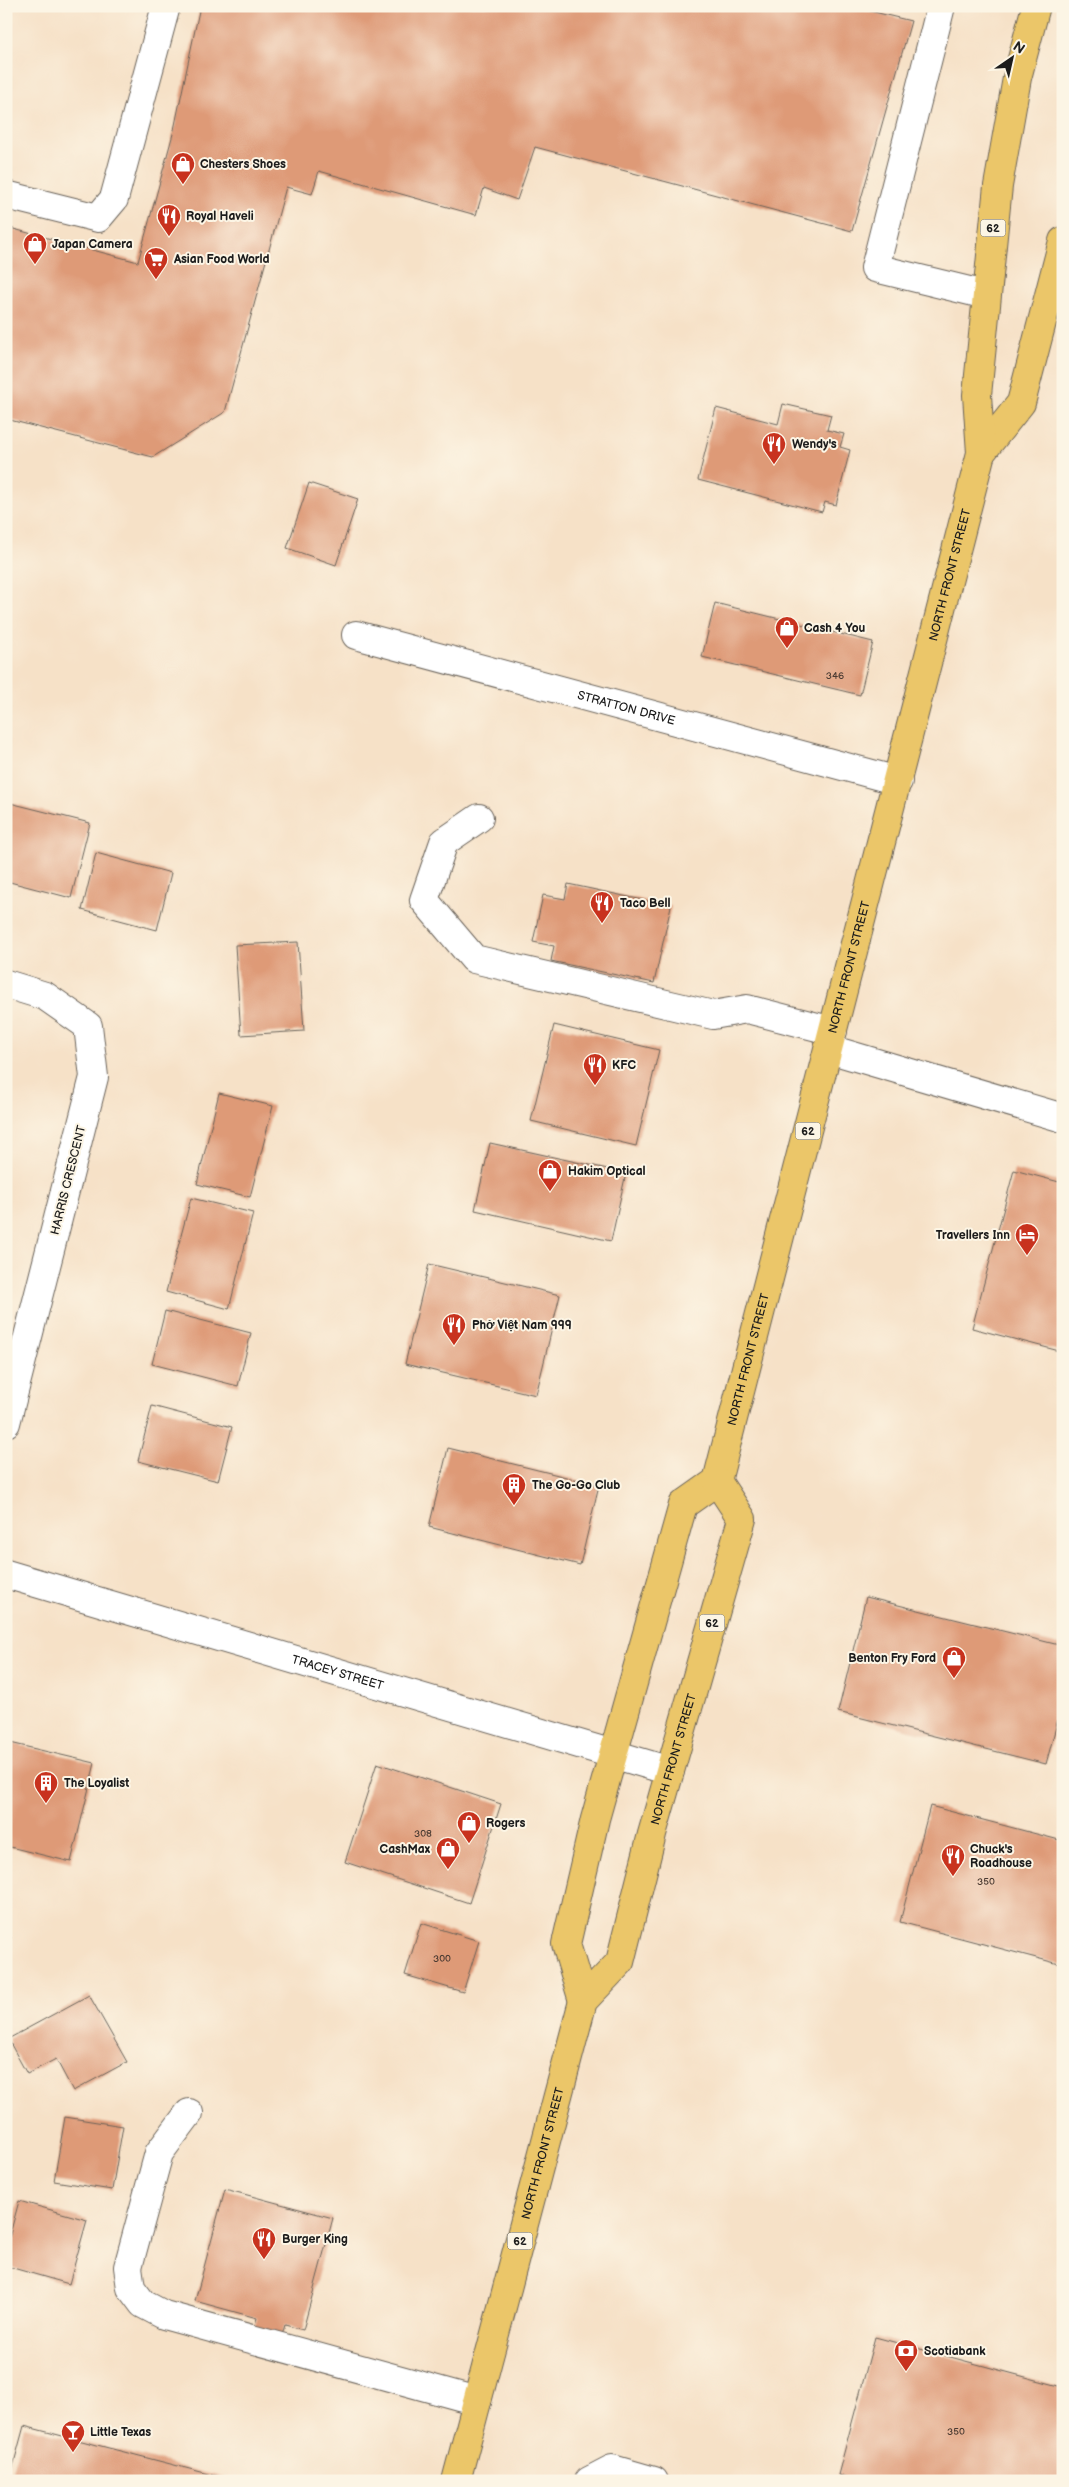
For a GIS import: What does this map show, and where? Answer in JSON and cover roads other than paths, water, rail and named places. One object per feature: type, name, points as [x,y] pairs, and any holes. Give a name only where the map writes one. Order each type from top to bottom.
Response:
[{"type":"main road","name":"NORTH FRONT STREET","points":[[456,2481],[583,2001],[620,1962],[652,1834],[742,1520],[718,1481],[981,453],[977,395],[986,295],[1005,137],[1017,78],[1036,6]]},
{"type":"main road","name":"NORTH FRONT STREET","points":[[981,453],[1021,403],[1063,241]]},
{"type":"main road","points":[[583,2001],[566,1944],[595,1819],[683,1505],[718,1481]]},
{"type":"street","points":[[6,194],[98,218],[114,199],[166,6]]},
{"type":"street","points":[[941,6],[875,268],[986,295]]},
{"type":"street","name":"STRATTON DRIVE","points":[[356,636],[898,781]]},
{"type":"street","points":[[479,818],[444,842],[424,900],[474,959],[713,1015],[747,1009],[831,1040],[1063,1118]]},
{"type":"street","name":"HARRIS CRESCENT","points":[[6,984],[45,996],[88,1026],[94,1077],[6,1423]]},
{"type":"street","name":"TRACEY STREET","points":[[6,1574],[670,1771]]},
{"type":"street","points":[[189,2113],[159,2153],[128,2267],[131,2288],[143,2304],[164,2315],[477,2400]]},
{"type":"street","points":[[589,2481],[612,2469],[654,2481]]},
{"type":"place","name":"Chesters Shoes","points":[[183,185]]},
{"type":"place","name":"Royal Haveli","points":[[169,237]]},
{"type":"place","name":"Japan Camera","points":[[35,265]]},
{"type":"place","name":"Asian Food World","points":[[156,280]]},
{"type":"place","name":"Wendy's","points":[[774,465]]},
{"type":"place","name":"Cash 4 You","points":[[787,649]]},
{"type":"place","name":"Taco Bell","points":[[602,924]]},
{"type":"place","name":"KFC","points":[[595,1086]]},
{"type":"place","name":"Hakim Optical","points":[[550,1192]]},
{"type":"place","name":"Travellers Inn","points":[[1027,1256]]},
{"type":"place","name":"Phở Việt Nam 999","points":[[454,1346]]},
{"type":"place","name":"The Go-Go Club","points":[[514,1506]]},
{"type":"place","name":"Benton Fry Ford","points":[[954,1679]]},
{"type":"place","name":"The Loyalist","points":[[46,1804]]},
{"type":"place","name":"Rogers","points":[[469,1844]]},
{"type":"place","name":"CashMax","points":[[448,1870]]},
{"type":"place","name":"Chuck's Roadhouse","points":[[953,1877]]},
{"type":"place","name":"Burger King","points":[[264,2260]]},
{"type":"place","name":"Scotiabank","points":[[906,2372]]},
{"type":"place","name":"Little Texas","points":[[73,2453]]}]
